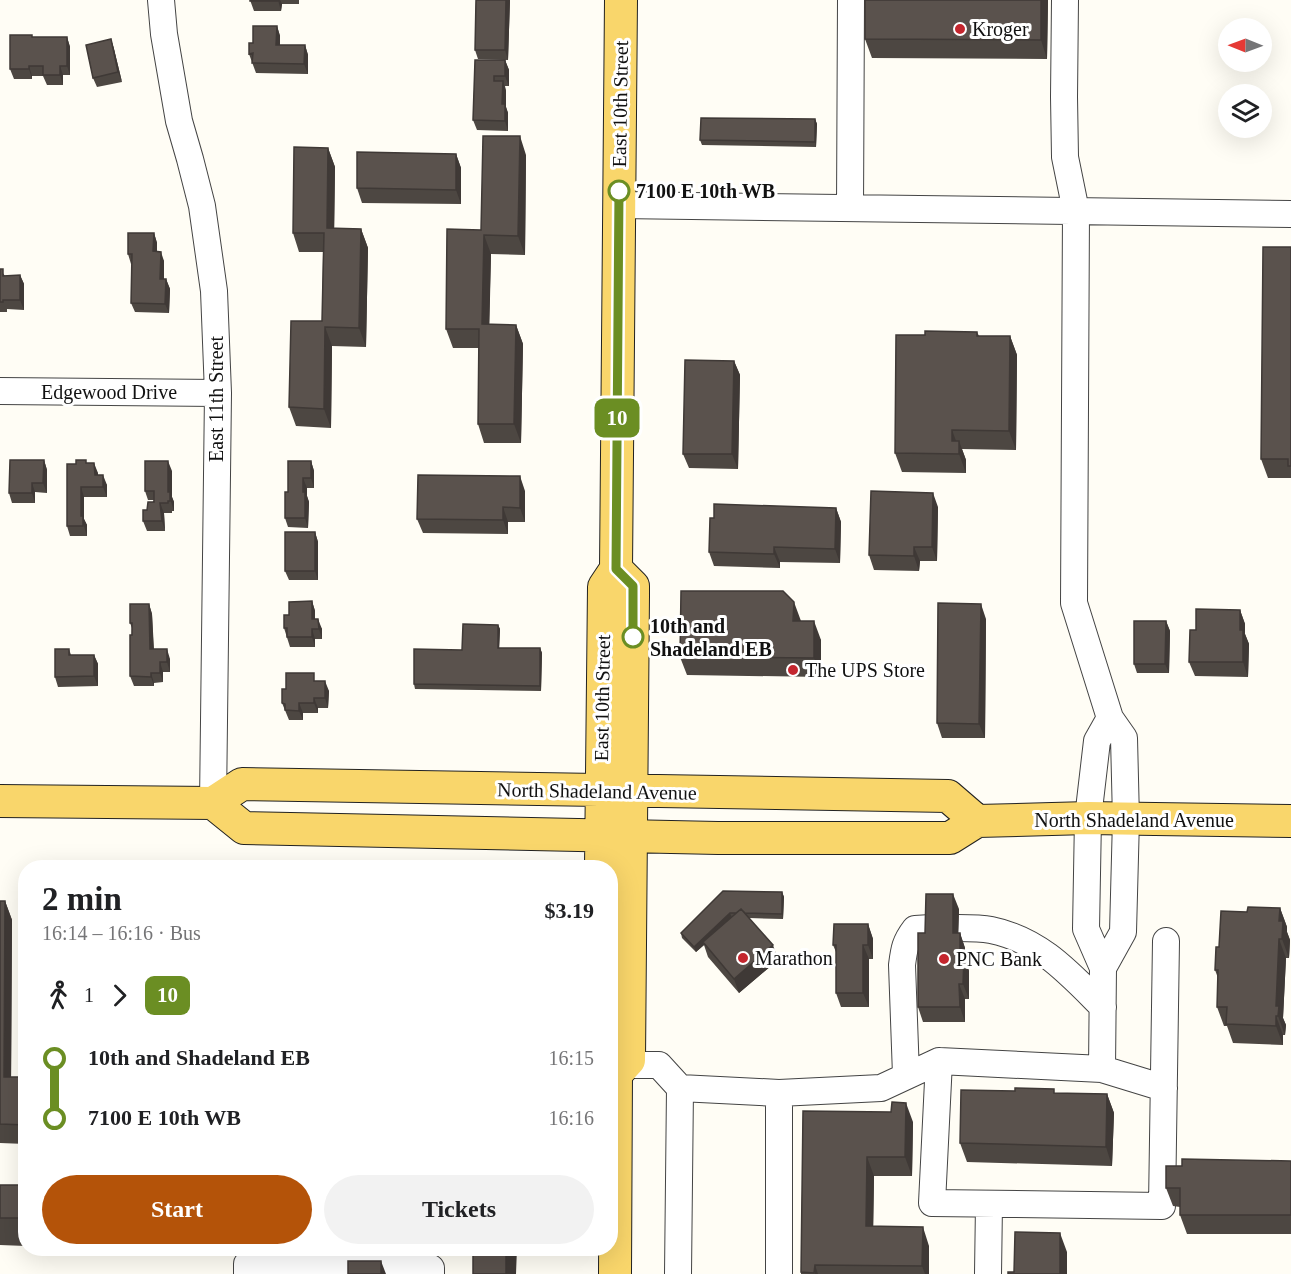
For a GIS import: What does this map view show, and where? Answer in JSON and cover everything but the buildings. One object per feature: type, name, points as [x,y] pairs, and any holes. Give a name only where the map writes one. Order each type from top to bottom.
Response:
[{"type":"main road","name":"East 10th Street","points":[[618,1068],[629,1060],[617,836],[617,791],[633,586],[616,569],[621,0]]},
{"type":"main road","name":"North Shadeland Avenue","points":[[213,803],[242,784],[948,796],[977,821],[1088,818],[1291,821]]},
{"type":"main road","points":[[0,801],[213,803],[244,828],[617,836],[950,838],[977,821]]},
{"type":"main road","name":"East 10th Street","points":[[605,860],[617,836]]},
{"type":"main road","name":"East 10th Street","points":[[615,1256],[615,1274]]},
{"type":"street","name":"East 11th Street","points":[[161,0],[179,121],[202,206],[214,291],[218,393],[213,803]]},
{"type":"street","points":[[850,208],[851,0]]},
{"type":"street","points":[[1065,0],[1065,157],[1076,211],[1074,603],[1110,718],[1124,738],[1126,819],[1123,932],[1103,968]]},
{"type":"street","points":[[619,205],[1291,214]]},
{"type":"street","name":"Edgewood Drive","points":[[0,391],[218,393]]},
{"type":"street","points":[[1102,1069],[1103,968],[1086,929],[1088,818],[1097,741],[1110,718]]},
{"type":"street","points":[[906,1076],[902,965],[904,948],[915,929],[931,928]]},
{"type":"street","points":[[958,928],[990,929],[1032,944],[1066,970],[1102,1007]]},
{"type":"street","points":[[939,1061],[932,1203],[1162,1206],[1166,941]]},
{"type":"street","points":[[680,1088],[779,1093],[880,1088],[939,1061],[1102,1069],[1164,1088]]},
{"type":"street","points":[[618,1069],[659,1065],[680,1088],[678,1274]]},
{"type":"street","points":[[779,1093],[779,1274]]},
{"type":"street","points":[[988,1274],[989,1203]]},
{"type":"street","points":[[247,1274],[247,1264],[431,1268],[430,1274]]},
{"type":"bus line","name":"10","points":[[619,191],[616,569],[633,586],[633,637]]},
{"type":"place","name":"Kroger","points":[[960,29]]},
{"type":"place","name":"7100 E 10th WB","points":[[619,191]]},
{"type":"place","name":"10th and Shadeland EB","points":[[633,637]]},
{"type":"place","name":"The UPS Store","points":[[793,670]]},
{"type":"place","name":"Marathon","points":[[743,958]]},
{"type":"place","name":"PNC Bank","points":[[944,959]]}]
